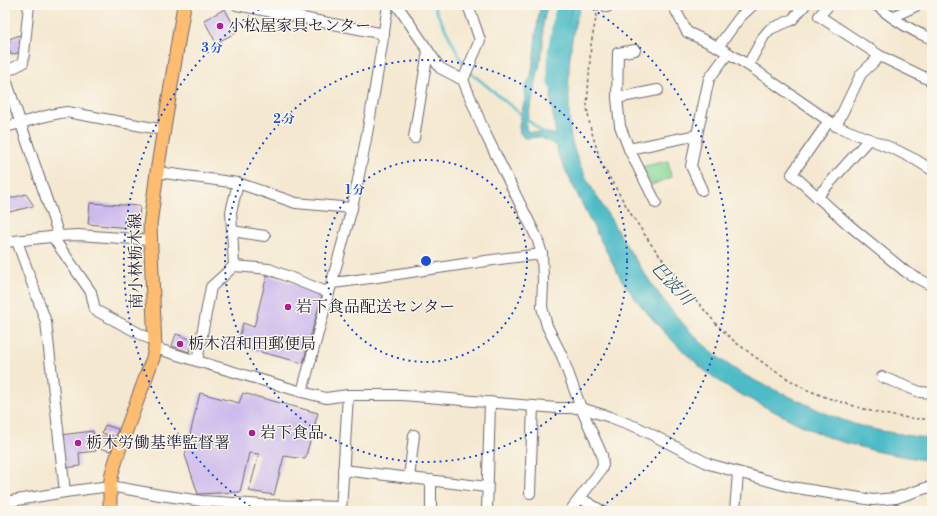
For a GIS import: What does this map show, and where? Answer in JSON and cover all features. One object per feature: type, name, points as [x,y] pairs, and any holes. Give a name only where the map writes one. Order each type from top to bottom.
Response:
[{"type":"main road","name":"南小林栃木線","points":[[110,511],[110,486],[112,473],[153,358],[155,342],[150,240],[151,219],[184,5]]},
{"type":"street","points":[[5,72],[23,63],[29,5]]},
{"type":"street","points":[[237,5],[289,10],[384,34]]},
{"type":"street","points":[[302,392],[359,180],[375,91],[388,5]]},
{"type":"street","points":[[396,5],[440,68],[463,80],[484,131],[537,238],[542,254],[542,307],[547,326],[562,356],[581,408],[602,455],[603,465],[601,470],[570,511]]},
{"type":"street","points":[[463,80],[480,40],[468,5]]},
{"type":"street","points":[[672,5],[687,32],[718,47],[748,65],[833,123],[894,149],[932,170]]},
{"type":"street","points":[[718,47],[740,17],[753,5]]},
{"type":"street","points":[[748,65],[764,36],[770,29],[792,20],[805,5]]},
{"type":"street","points":[[829,5],[820,16],[880,56],[932,81]]},
{"type":"street","points":[[876,5],[920,35],[932,39]]},
{"type":"street","points":[[892,17],[918,5]]},
{"type":"street","points":[[635,50],[618,53],[617,98],[620,126],[629,149],[656,203]]},
{"type":"street","points":[[414,138],[428,51]]},
{"type":"street","points":[[702,190],[691,166],[708,79],[728,53]]},
{"type":"street","points":[[880,56],[861,74],[833,123],[792,174],[849,225],[906,272],[932,286]]},
{"type":"street","points":[[5,77],[59,236]]},
{"type":"street","points":[[617,98],[658,90]]},
{"type":"street","points":[[5,127],[67,112],[164,130]]},
{"type":"street","points":[[629,149],[697,135]]},
{"type":"street","points":[[817,197],[869,139]]},
{"type":"street","points":[[158,172],[238,183],[296,203],[352,208]]},
{"type":"street","points":[[234,266],[231,212],[238,183]]},
{"type":"street","points":[[232,232],[265,236]]},
{"type":"street","points":[[5,242],[78,235],[150,240]]},
{"type":"street","points":[[59,236],[54,239],[91,292],[95,310],[155,342],[196,361],[302,392],[326,398],[348,395],[403,395],[557,408],[581,408],[639,428],[709,464],[791,488],[873,500],[896,498],[932,487]]},
{"type":"street","points":[[17,240],[46,322],[65,492]]},
{"type":"street","points":[[196,361],[211,287],[234,266],[269,269],[330,288],[360,280],[505,258],[542,254]]},
{"type":"street","points":[[882,377],[920,392],[932,394]]},
{"type":"street","points":[[5,502],[110,486],[202,501],[341,509],[348,395]]},
{"type":"street","points":[[487,511],[490,402]]},
{"type":"street","points":[[530,493],[532,406]]},
{"type":"street","points":[[409,478],[414,435]]},
{"type":"street","points":[[343,470],[488,488]]},
{"type":"street","points":[[735,511],[738,473]]},
{"type":"street","points":[[431,480],[431,511]]},
{"type":"street","points":[[580,498],[602,511]]},
{"type":"path","points":[[604,6],[590,44],[587,107],[590,126],[602,163],[631,214],[651,244],[677,278],[718,326],[735,342],[773,370],[805,390],[874,412],[918,419],[932,419]]},
{"type":"green space","points":[[668,161],[671,177],[652,185],[641,167]]},
{"type":"water","points":[[541,5],[547,5],[543,25],[543,47],[526,123],[526,130],[530,132],[556,135],[551,102],[552,76],[559,46],[573,5],[581,5],[575,26],[569,66],[569,120],[574,148],[589,182],[640,267],[685,326],[721,359],[749,378],[832,416],[871,429],[916,437],[932,438],[932,460],[879,452],[832,439],[730,389],[704,370],[681,349],[638,302],[621,279],[590,220],[558,155],[557,146],[540,137],[524,138],[520,133],[519,126],[525,98],[525,88],[531,76]]},
{"type":"building","name":"小松屋家具センター","points":[[225,9],[237,32],[216,43],[204,20]]},
{"type":"building","points":[[20,35],[22,41],[19,42],[21,46],[19,47],[20,52],[11,55],[7,43],[10,42],[9,39]]},
{"type":"building","points":[[26,194],[34,206],[5,213],[5,200]]},
{"type":"building","points":[[90,203],[140,206],[138,229],[88,224]]},
{"type":"building","name":"岩下食品配送センター","points":[[267,275],[323,292],[303,363],[237,346],[243,323],[254,327]]},
{"type":"building","points":[[176,334],[193,340],[189,352],[172,346]]},
{"type":"building","name":"岩下食品","points":[[200,393],[239,403],[243,393],[318,413],[305,459],[284,456],[274,495],[249,491],[259,454],[249,453],[240,492],[198,494],[185,455]]},
{"type":"building","points":[[105,425],[118,429],[116,437],[102,433]]},
{"type":"building","name":"栃木労働基準監督署","points":[[93,431],[96,451],[79,453],[80,466],[65,468],[61,435]]},
{"type":"building","points":[[101,436],[114,439],[111,451],[98,448]]},
{"type":"waterway","points":[[433,5],[465,67]]},
{"type":"waterway","name":"巴波川","points":[[555,83],[555,51],[564,5]]},
{"type":"waterway","points":[[470,72],[546,135]]},
{"type":"place","name":"小松屋家具センター","points":[[220,26]]},
{"type":"place","name":"岩下食品配送センター","points":[[288,307]]},
{"type":"place","name":"栃木沼和田郵便局","points":[[180,344]]},
{"type":"place","name":"岩下食品","points":[[252,433]]},
{"type":"place","name":"栃木労働基準監督署","points":[[78,443]]}]
